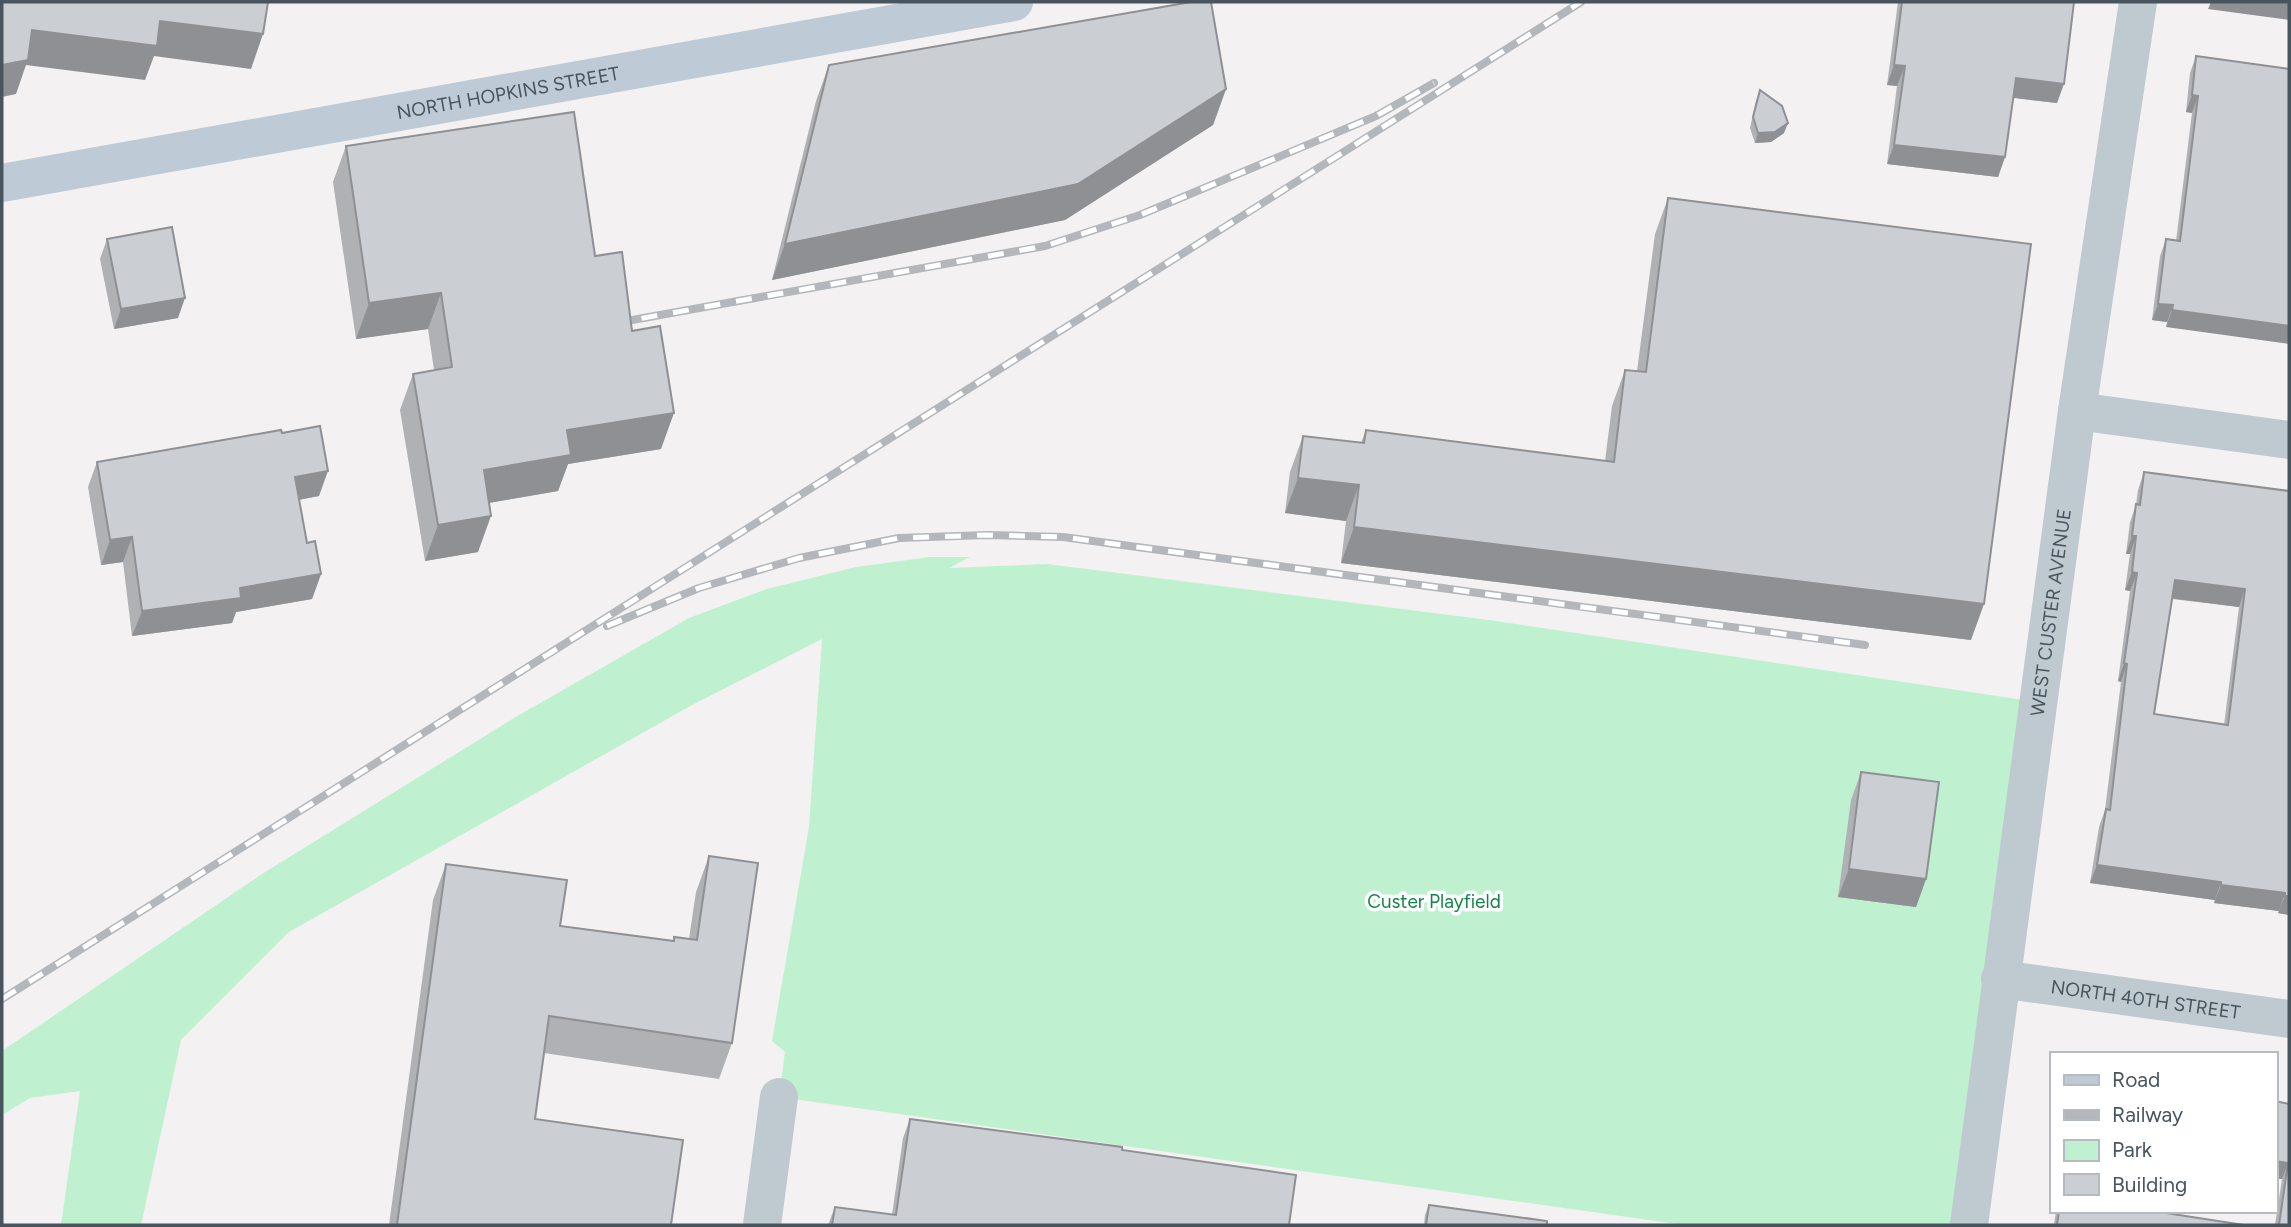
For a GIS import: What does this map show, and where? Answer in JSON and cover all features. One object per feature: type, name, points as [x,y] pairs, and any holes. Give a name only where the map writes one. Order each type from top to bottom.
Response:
[{"type":"main road","name":"NORTH HOPKINS STREET","points":[[2,183],[1014,2]]},
{"type":"street","name":"WEST CUSTER AVENUE","points":[[1969,1225],[2077,411],[2137,2]]},
{"type":"street","points":[[2077,411],[2289,440]]},
{"type":"street","name":"NORTH 40TH STREET","points":[[2000,979],[2289,1019]]},
{"type":"street","points":[[762,1225],[779,1097]]},
{"type":"green space","name":"Custer Playfield","points":[[930,557],[970,557],[949,568],[1047,564],[1489,620],[2038,702],[1969,1225],[1684,1225],[779,1097],[785,1052],[772,1041],[809,827],[822,639],[692,705],[289,932],[181,1040],[141,1225],[61,1225],[80,1091],[30,1098],[2,1115],[2,1051],[262,874],[514,718],[689,618],[767,589],[856,567]]},
{"type":"building","points":[[2,2],[268,2],[263,34],[160,21],[157,46],[32,30],[28,60],[2,65]]},
{"type":"building","points":[[1191,2],[1211,2],[1226,89],[1078,184],[785,244],[829,65]]},
{"type":"building","points":[[1902,2],[2074,2],[2064,84],[2016,78],[2005,157],[1894,145],[1905,66],[1894,65]]},
{"type":"building","points":[[2196,56],[2289,69],[2289,326],[2172,310],[2173,305],[2158,304],[2166,239],[2180,241],[2198,96],[2192,95]]},
{"type":"building","points":[[1760,90],[1782,106],[1788,123],[1775,132],[1758,133],[1753,117]]},
{"type":"building","points":[[574,112],[595,256],[622,252],[632,331],[660,326],[674,413],[567,430],[571,455],[484,470],[491,516],[438,525],[413,374],[452,367],[441,293],[369,303],[346,146]]},
{"type":"building","points":[[1668,198],[2031,244],[1984,604],[1354,527],[1359,485],[1298,478],[1303,436],[1364,443],[1366,430],[1614,462],[1625,370],[1646,372]]},
{"type":"building","points":[[172,227],[185,298],[121,309],[107,239]]},
{"type":"building","points":[[320,426],[328,471],[295,477],[307,543],[315,541],[321,574],[240,588],[241,598],[142,611],[132,537],[110,540],[97,462],[281,430],[282,433]]},
{"type":"building","points":[[2144,472],[2289,491],[2289,896],[2285,896],[2285,893],[2221,885],[2221,882],[2097,865],[2106,809],[2110,810],[2127,664],[2124,663],[2137,573],[2132,572],[2136,536],[2132,536],[2136,504],[2140,505]],"holes":[[[2175,580],[2245,589],[2228,725],[2154,714]]]},
{"type":"building","points":[[1861,772],[1939,782],[1926,879],[1849,869]]},
{"type":"building","points":[[709,856],[758,863],[732,1043],[549,1016],[535,1119],[683,1140],[671,1225],[397,1225],[446,864],[567,880],[560,926],[674,941],[674,937],[697,940]]},
{"type":"building","points":[[2277,1101],[2289,1104],[2289,1225],[2279,1225],[2288,1163],[2277,1161]]},
{"type":"building","points":[[910,1119],[1122,1147],[1122,1150],[1296,1175],[1289,1225],[832,1225],[835,1207],[896,1215]]},
{"type":"building","points":[[1429,1205],[1547,1221],[1547,1225],[1426,1225]]},
{"type":"building","points":[[2059,1213],[2166,1213],[2244,1225],[2057,1225]]},
{"type":"railway","points":[[2,999],[1581,2]]},
{"type":"railway","points":[[610,324],[1045,246],[1140,215],[1376,116],[1434,83]]},
{"type":"railway","points":[[607,626],[699,588],[799,558],[899,538],[988,535],[1063,537],[1865,645]]}]
